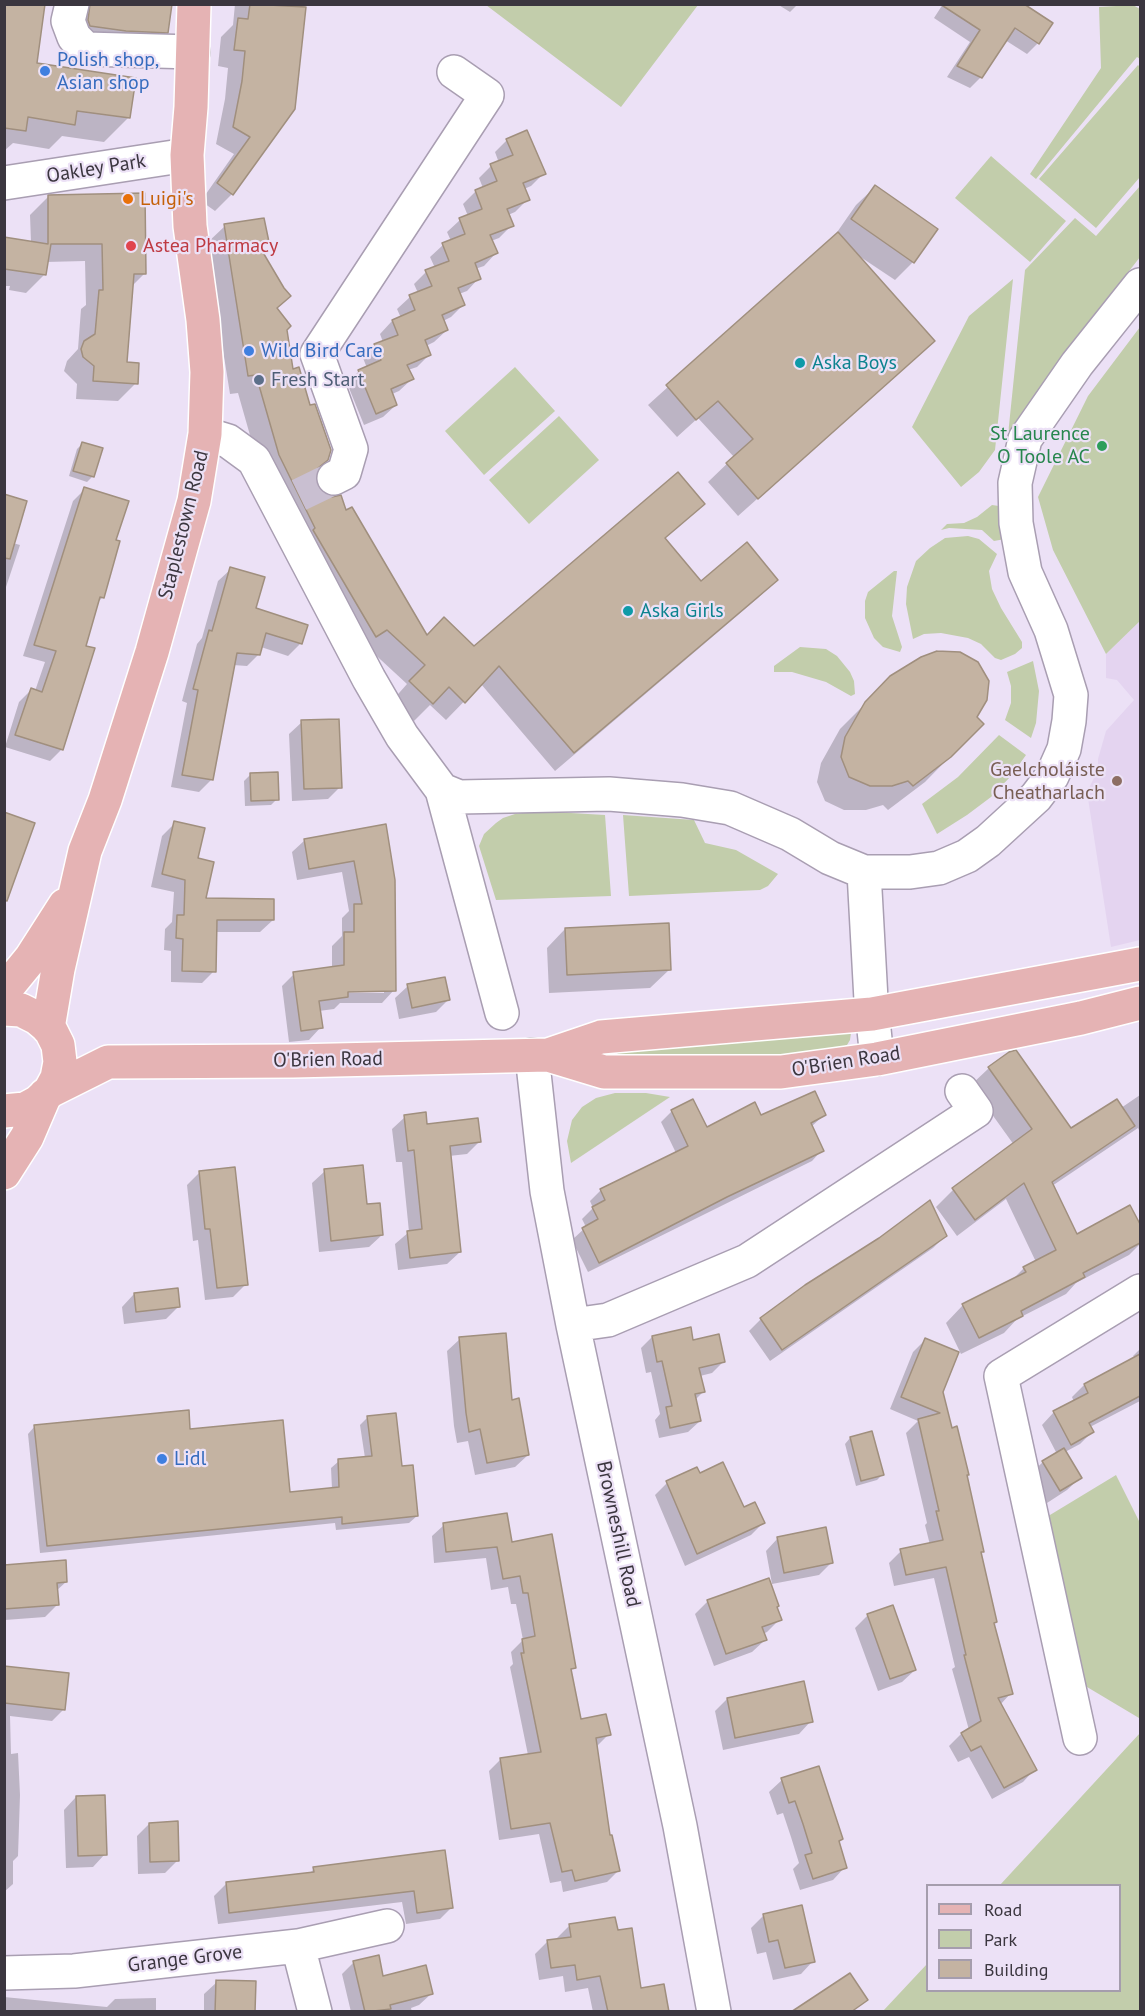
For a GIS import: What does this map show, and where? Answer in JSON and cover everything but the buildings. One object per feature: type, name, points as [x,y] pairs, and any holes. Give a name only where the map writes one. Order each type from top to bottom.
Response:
[{"type":"main road","name":"Staplestown Road","points":[[49,1030],[85,850],[105,800],[152,652],[194,501],[206,434],[207,372],[203,320],[190,226],[187,155],[194,4]]},
{"type":"main road","name":"Staplestown Road","points":[[4,991],[31,957],[76,889]]},
{"type":"main road","name":"O'Brien Road","points":[[4,1111],[25,1109],[48,1093],[108,1062],[540,1055],[601,1037],[872,1014],[1140,964]]},
{"type":"main road","name":"O'Brien Road","points":[[540,1055],[604,1072],[781,1072],[877,1059],[1081,1018],[1140,1003]]},
{"type":"main road","name":"O'Brien Road","points":[[4,1009],[21,1010],[37,1017],[49,1030],[108,1062]]},
{"type":"main road","points":[[4,1173],[27,1137],[57,1078],[60,1062],[58,1045],[49,1030]]},
{"type":"street","points":[[72,4],[68,21],[74,37],[86,49],[193,52]]},
{"type":"street","points":[[334,478],[344,473],[351,449],[317,354],[488,95],[454,72]]},
{"type":"street","name":"Oakley Park","points":[[4,183],[187,155]]},
{"type":"street","points":[[442,790],[459,797],[609,794],[682,800],[730,808],[790,834],[830,858],[864,872],[910,872],[939,868],[967,856],[988,841],[1036,797],[1052,776],[1064,749],[1069,721],[1071,695],[1051,630],[1025,572],[1016,523],[1015,483],[1025,439],[1077,364],[1140,285]]},
{"type":"street","points":[[206,434],[228,441],[254,460],[288,500],[380,698],[402,736],[442,790],[502,1013]]},
{"type":"street","points":[[864,872],[872,1014],[877,1059]]},
{"type":"street","name":"Browneshill Road","points":[[540,1055],[547,1191],[573,1325],[680,1826],[714,2012]]},
{"type":"street","points":[[573,1325],[608,1320],[747,1261],[976,1111],[962,1091]]},
{"type":"street","points":[[1080,1738],[1001,1376],[1140,1291]]},
{"type":"street","name":"Grange Grove","points":[[4,1973],[74,1971],[298,1946],[387,1926]]},
{"type":"street","points":[[298,1946],[315,2012]]},
{"type":"shaded area","name":"Gaelcholáiste Cheatharlach","points":[[1140,621],[1140,940],[1111,947],[1087,792],[1098,770],[1098,759],[1106,731],[1134,700],[1117,680],[1106,678],[1106,654]]},
{"type":"green space","points":[[486,5],[698,5],[621,107]]},
{"type":"green space","points":[[1133,5],[1140,9],[1140,59],[1137,57],[1036,179],[1030,174],[1101,68],[1099,7]]},
{"type":"green space","points":[[1138,65],[1140,67],[1140,177],[1096,228],[1039,179]]},
{"type":"green space","points":[[991,156],[1066,221],[1030,262],[955,198]]},
{"type":"green space","points":[[1140,186],[1140,257],[1057,364],[1008,435],[1025,270],[1075,218],[1096,236]]},
{"type":"green space","points":[[1013,279],[995,450],[979,472],[961,487],[912,427],[969,316]]},
{"type":"green space","name":"St Laurence O Toole AC","points":[[1140,327],[1140,621],[1106,654],[1053,550],[1038,497],[1088,396]]},
{"type":"green space","points":[[515,367],[555,411],[484,475],[445,431]]},
{"type":"green space","points":[[559,416],[599,460],[529,524],[489,480]]},
{"type":"green space","points":[[992,505],[1001,508],[1005,539],[994,541],[982,530],[949,528],[941,530],[947,524],[964,523],[977,517]]},
{"type":"green space","points":[[968,536],[979,539],[997,554],[989,571],[992,589],[1022,642],[1022,648],[1015,654],[1001,660],[995,658],[981,644],[968,638],[941,633],[924,634],[913,639],[906,604],[907,587],[916,561],[945,538]]},
{"type":"green space","points":[[897,571],[892,616],[902,647],[900,652],[883,647],[874,638],[865,618],[865,601],[868,592]]},
{"type":"green space","points":[[800,647],[826,649],[837,656],[850,672],[854,681],[855,694],[851,696],[826,682],[792,672],[774,672],[774,666]]},
{"type":"green space","points":[[1033,661],[1039,691],[1036,723],[1031,738],[1005,720],[1011,703],[1011,686],[1007,672]]},
{"type":"green space","points":[[999,735],[1026,755],[1011,776],[991,797],[937,834],[922,804],[958,777]]},
{"type":"green space","points":[[537,811],[605,815],[611,896],[496,900],[479,846],[484,834],[503,818]]},
{"type":"green space","points":[[623,815],[694,820],[705,843],[736,850],[778,874],[768,886],[760,890],[629,896]]},
{"type":"green space","points":[[852,1026],[847,1045],[825,1055],[618,1065],[617,1043]]},
{"type":"green space","points":[[615,1093],[646,1093],[670,1097],[571,1163],[567,1141],[572,1120],[582,1107],[596,1098]]},
{"type":"green space","points":[[1116,1475],[1140,1523],[1139,1718],[1077,1681],[1045,1518]]},
{"type":"green space","points":[[1140,1733],[1140,2009],[1137,2012],[883,2011],[926,1965],[926,1992],[1121,1992],[1121,1884],[1001,1884]]},
{"type":"tunnel","points":[[299,495],[334,478]]},
{"type":"place","name":"Polish shop, Asian shop","points":[[45,71]]},
{"type":"place","name":"Luigi's","points":[[128,199]]},
{"type":"place","name":"Astea Pharmacy","points":[[131,246]]},
{"type":"place","name":"Wild Bird Care","points":[[249,351]]},
{"type":"place","name":"Aska Boys","points":[[800,363]]},
{"type":"place","name":"Fresh Start","points":[[259,380]]},
{"type":"place","name":"St Laurence O Toole AC","points":[[1102,446]]},
{"type":"place","name":"Aska Girls","points":[[628,611]]},
{"type":"place","name":"Gaelcholáiste Cheatharlach","points":[[1117,781]]},
{"type":"place","name":"Lidl","points":[[162,1459]]}]
